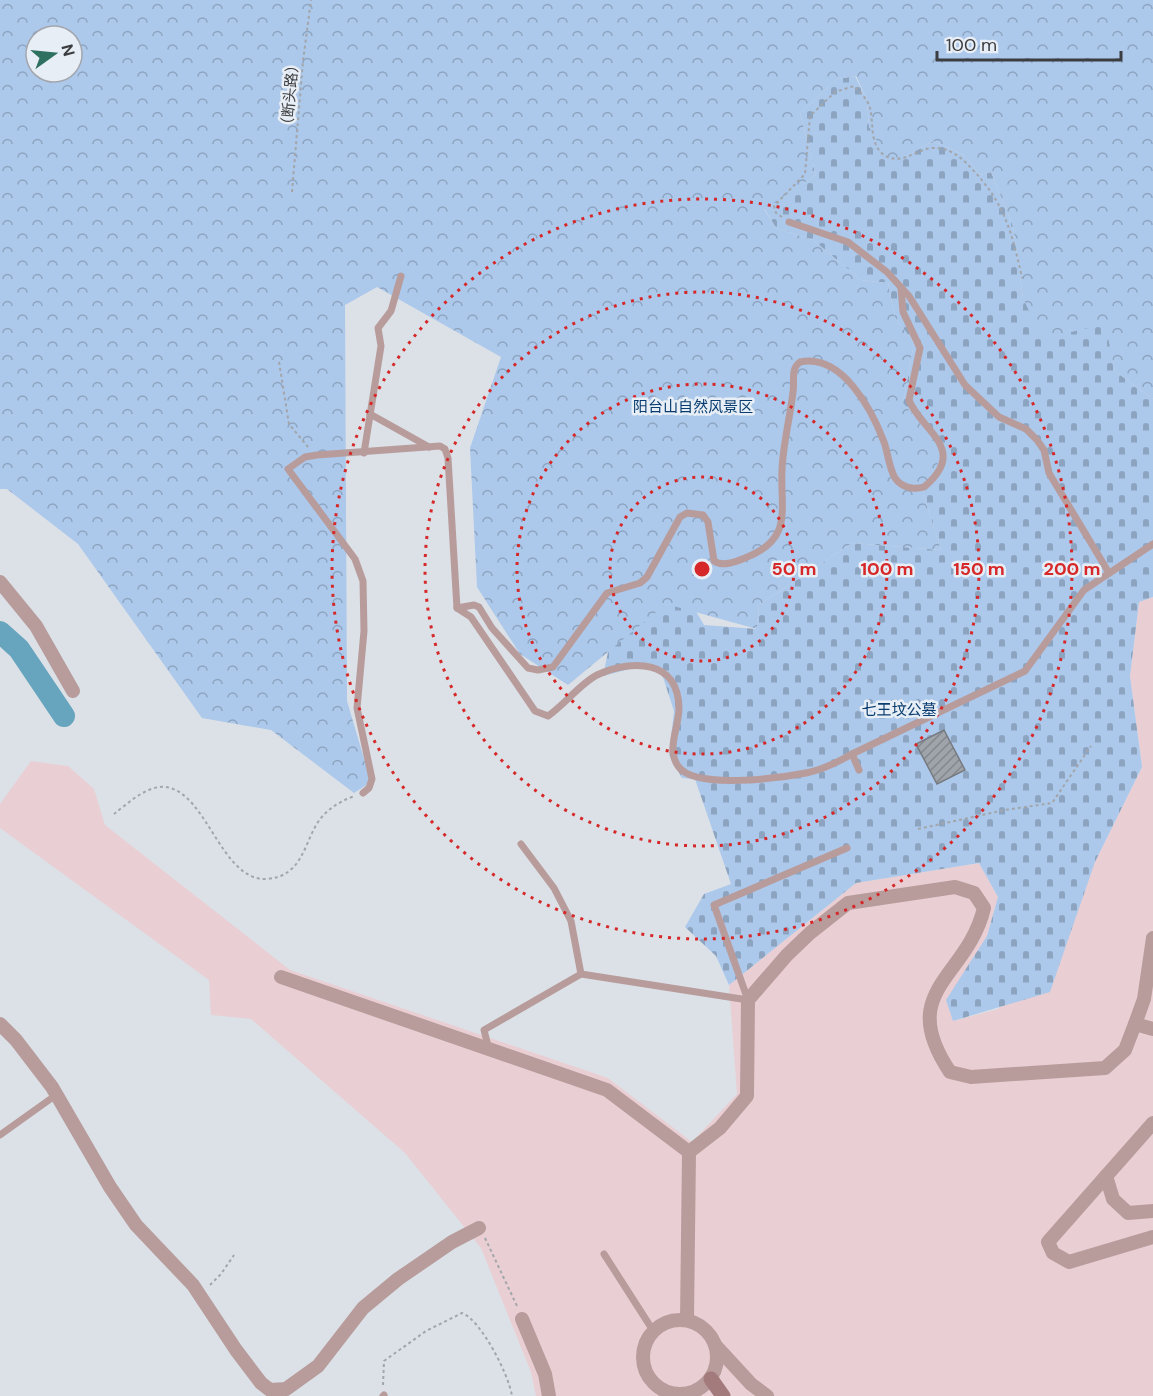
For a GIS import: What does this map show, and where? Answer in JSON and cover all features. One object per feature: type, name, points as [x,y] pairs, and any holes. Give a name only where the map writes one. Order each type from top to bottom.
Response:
[{"type":"street","points":[[0,582],[36,626],[73,691]]},
{"type":"street","points":[[689,1152],[720,1128],[747,1096],[748,1000],[787,955],[848,903],[955,887],[974,893],[984,908],[979,930],[946,977],[930,1008],[928,1029],[939,1057],[950,1072],[970,1077],[1105,1068],[1125,1050],[1135,1024],[1144,999],[1153,938]]},
{"type":"street","points":[[281,977],[607,1090],[689,1152]]},
{"type":"street","points":[[0,1024],[16,1040],[57,1094],[123,1206],[200,1295],[261,1383],[270,1390],[290,1392],[318,1366],[363,1308],[398,1279],[452,1242],[479,1228]]},
{"type":"street","points":[[1135,1024],[1153,1029]]},
{"type":"street","points":[[1153,1123],[1048,1242],[1053,1253],[1069,1262],[1153,1237]]},
{"type":"street","points":[[687,1320],[689,1152]]},
{"type":"street","points":[[1106,1176],[1113,1199],[1128,1214],[1153,1211]]},
{"type":"street","points":[[522,1319],[545,1374],[549,1396]]},
{"type":"street","points":[[716,1346],[718,1362],[711,1379],[699,1393],[663,1394],[644,1367],[644,1347],[654,1332],[671,1320],[687,1320],[705,1328],[716,1346],[752,1384],[767,1396]]},
{"type":"street","points":[[711,1379],[723,1396]]},
{"type":"lane","points":[[789,222],[848,242],[887,272],[902,288],[965,385],[999,417],[1026,429],[1037,440],[1044,450],[1048,473],[1109,573]]},
{"type":"lane","points":[[363,453],[381,346],[378,328],[391,311],[401,276]]},
{"type":"lane","points":[[457,608],[474,605],[479,607],[492,628],[528,668],[538,670],[553,667],[607,593],[640,583],[647,577],[680,518],[687,513],[703,515],[708,522],[714,561],[727,564],[752,556],[775,537],[784,513],[782,471],[794,390],[794,371],[800,362],[815,360],[844,378],[876,421],[895,478],[910,488],[924,487],[940,469],[942,452],[940,440],[909,400],[920,348],[903,312],[902,288]]},
{"type":"lane","points":[[370,414],[429,447]]},
{"type":"lane","points":[[363,793],[369,788],[372,779],[357,708],[364,630],[363,581],[355,558],[288,469],[304,458],[317,456],[440,446],[445,449],[448,458],[457,608]]},
{"type":"lane","points":[[457,608],[471,617],[535,711],[548,716],[596,676],[636,665],[662,670],[671,677],[679,707],[673,752],[678,766],[688,776],[708,780],[757,778],[808,773],[1025,671],[1084,590],[1153,544]]},
{"type":"lane","points":[[852,754],[859,770]]},
{"type":"lane","points":[[522,844],[554,888],[571,921],[581,974]]},
{"type":"lane","points":[[489,1050],[484,1030],[581,974],[748,1000],[714,905],[847,848]]},
{"type":"lane","points":[[0,1135],[57,1094]]},
{"type":"lane","points":[[604,1254],[654,1332]]},
{"type":"path","name":"（断头路）","points":[[292,192],[303,61],[311,0]]},
{"type":"path","points":[[789,222],[776,213],[774,206],[805,174],[810,116],[835,92],[854,86],[870,106],[875,142],[882,153],[892,159],[902,159],[933,148],[944,149],[960,155],[981,178],[993,192],[1008,223],[1022,279]]},
{"type":"path","points":[[279,362],[289,424],[299,439],[317,456]]},
{"type":"path","points":[[918,829],[1005,810],[1052,803],[1091,746]]},
{"type":"path","points":[[114,814],[131,801],[155,789],[166,787],[177,791],[188,799],[234,861],[249,874],[264,879],[289,874],[301,860],[319,822],[327,811],[343,799],[363,793]]},
{"type":"path","points":[[479,1228],[522,1319]]},
{"type":"path","points":[[200,1295],[221,1274],[234,1255]]},
{"type":"path","points":[[383,1396],[384,1361],[426,1331],[462,1312],[477,1323],[510,1383],[512,1396]]},
{"type":"shaded area","points":[[1153,597],[1153,1396],[536,1396],[531,1372],[481,1248],[405,1153],[251,1019],[211,1015],[209,980],[0,828],[0,804],[31,761],[68,766],[94,789],[105,825],[290,970],[608,1078],[692,1142],[737,1094],[729,985],[856,883],[979,863],[998,897],[987,936],[968,968],[953,1021],[998,1009],[1095,862],[1142,767],[1130,676],[1139,602]]},
{"type":"green space","name":"阳台山自然风景区","points":[[0,0],[1153,0],[1153,399],[1115,371],[1105,324],[1042,339],[1023,298],[1013,226],[991,172],[980,175],[964,155],[933,141],[903,158],[886,157],[869,127],[867,100],[856,76],[837,79],[800,113],[816,175],[764,209],[776,228],[813,240],[861,280],[888,283],[895,317],[914,343],[903,403],[939,445],[936,480],[923,494],[941,550],[852,543],[759,605],[757,629],[666,604],[568,685],[520,654],[477,587],[470,448],[501,357],[377,287],[345,305],[347,701],[371,782],[354,793],[271,730],[202,718],[78,544],[7,489],[0,489]]},
{"type":"green space","name":"七王坟公墓","points":[[855,76],[867,100],[869,127],[903,158],[933,141],[964,155],[980,175],[991,172],[1013,226],[1023,298],[1104,310],[1115,371],[1153,399],[1153,597],[1139,602],[1130,676],[1142,767],[1095,862],[1050,992],[953,1021],[946,1000],[987,936],[998,897],[979,863],[856,883],[729,985],[716,956],[685,927],[704,894],[731,884],[695,779],[682,778],[669,755],[674,711],[662,674],[641,666],[603,676],[608,652],[636,621],[666,604],[694,608],[704,625],[757,629],[759,605],[852,543],[941,550],[923,494],[939,445],[903,403],[914,343],[895,317],[888,283],[861,280],[813,240],[776,228],[764,208],[816,175],[800,113],[837,79]]},
{"type":"building","points":[[944,730],[965,770],[937,784],[916,744]]},
{"type":"waterway","points":[[0,632],[19,649],[64,716]]}]
